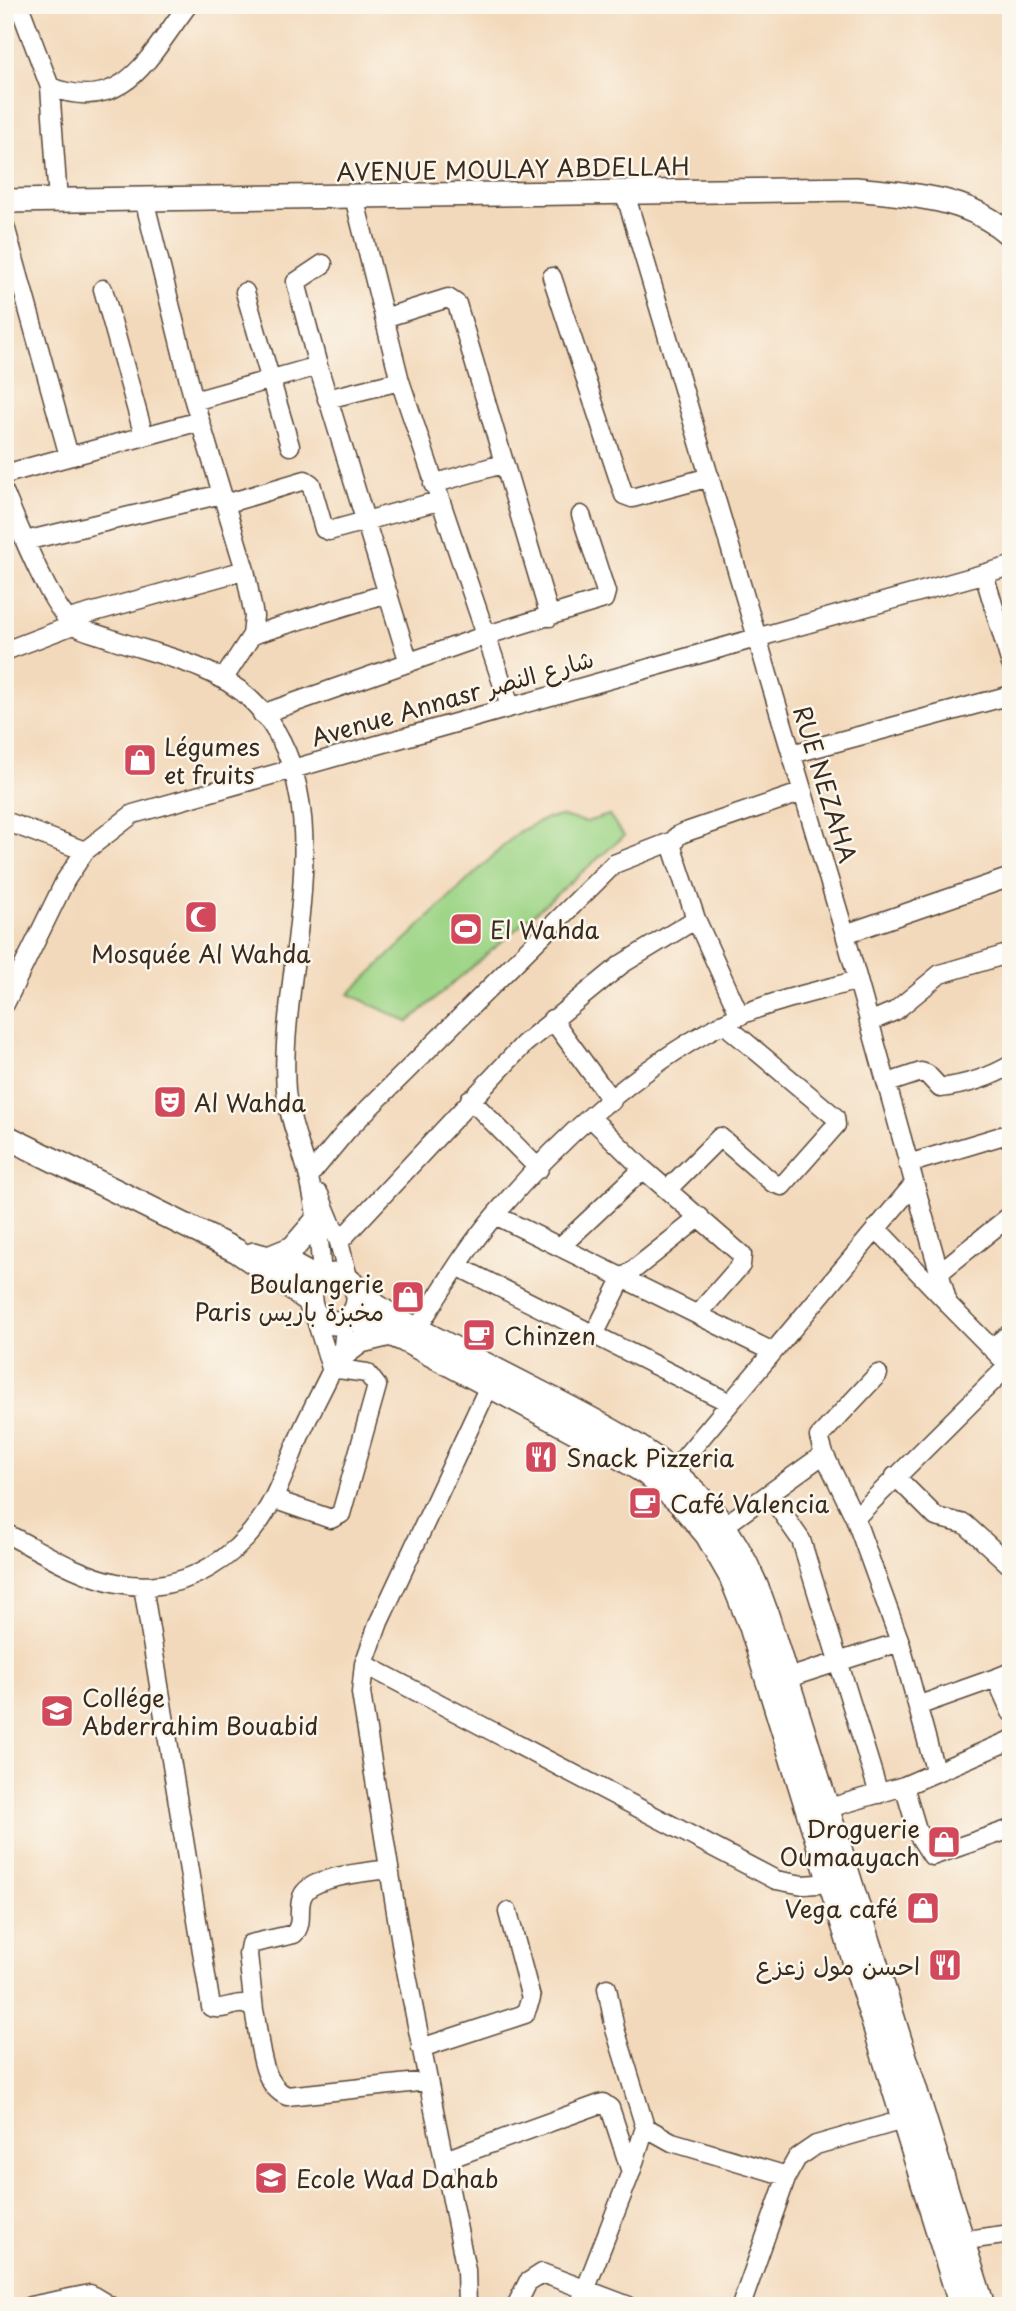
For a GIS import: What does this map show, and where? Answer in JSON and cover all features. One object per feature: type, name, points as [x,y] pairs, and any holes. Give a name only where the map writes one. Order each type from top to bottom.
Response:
[{"type":"main road","name":"AVENUE MOULAY ABDELLAH","points":[[5,201],[856,189],[946,201],[984,215],[1011,236]]},
{"type":"main road","points":[[5,1136],[316,1292]]},
{"type":"main road","points":[[271,1257],[293,1248],[317,1220]]},
{"type":"main road","points":[[237,1251],[271,1257],[316,1292],[324,1320],[347,1318],[390,1334],[489,1386],[635,1466],[665,1488],[694,1518],[718,1553],[742,1601],[822,1814],[831,1883],[904,2120],[952,2242],[983,2306]]},
{"type":"main road","points":[[316,1292],[336,1275],[417,1329],[607,1427],[674,1470],[724,1526],[760,1594],[788,1678],[822,1814],[952,2242],[961,2306]]},
{"type":"main road","points":[[347,1318],[356,1306],[353,1287]]},
{"type":"main road","points":[[334,1364],[361,1341],[390,1334]]},
{"type":"street","points":[[19,5],[50,87],[58,201]]},
{"type":"street","points":[[50,87],[74,96],[113,91],[133,76],[188,5]]},
{"type":"street","name":"RUE NEZAHA","points":[[625,193],[845,934],[948,1304]]},
{"type":"street","points":[[354,197],[400,381],[435,493],[510,706]]},
{"type":"street","points":[[144,200],[194,401],[245,570],[254,616],[252,635],[224,678]]},
{"type":"street","points":[[5,226],[69,456]]},
{"type":"street","points":[[323,264],[296,282],[327,399],[409,663]]},
{"type":"street","points":[[552,278],[624,495],[632,498],[710,477]]},
{"type":"street","points":[[103,289],[144,436]]},
{"type":"street","points":[[245,292],[290,446]]},
{"type":"street","points":[[384,318],[449,299],[455,301],[550,617]]},
{"type":"street","points":[[194,401],[318,366]]},
{"type":"street","points":[[327,399],[400,381]]},
{"type":"street","points":[[5,474],[200,421]]},
{"type":"street","points":[[25,541],[305,480],[311,484],[327,531],[367,522],[502,464]]},
{"type":"street","points":[[5,494],[40,573],[71,622],[224,678],[262,714],[294,768],[304,885],[299,940],[288,999],[286,1094],[309,1175],[317,1220],[316,1292],[334,1364]]},
{"type":"street","points":[[262,714],[484,636],[599,602],[606,595],[581,515]]},
{"type":"street","name":"Avenue Annasr شارع النصر","points":[[5,1004],[50,909],[85,852],[133,814],[755,636],[1011,566]]},
{"type":"street","points":[[5,651],[71,622],[245,570]]},
{"type":"street","points":[[984,574],[1011,664]]},
{"type":"street","points":[[252,635],[388,593]]},
{"type":"street","points":[[792,754],[1011,695]]},
{"type":"street","points":[[309,1175],[348,1129],[614,864],[673,841],[683,833],[803,792]]},
{"type":"street","points":[[5,821],[85,852]]},
{"type":"street","points":[[667,1190],[715,1139],[720,1137],[773,1183],[782,1186],[836,1125],[835,1116],[732,1020],[671,847],[673,841]]},
{"type":"street","points":[[845,934],[1011,877]]},
{"type":"street","points":[[339,1242],[470,1099],[552,1019],[622,964],[696,919]]},
{"type":"street","points":[[869,1022],[895,1011],[940,974],[1011,953]]},
{"type":"street","points":[[417,1329],[457,1266],[495,1215],[592,1118],[671,1054],[732,1020],[858,980]]},
{"type":"street","points":[[552,1019],[612,1101]]},
{"type":"street","points":[[888,1083],[920,1072],[928,1074],[940,1088],[960,1086],[995,1074],[1011,1065]]},
{"type":"street","points":[[470,1099],[539,1169]]},
{"type":"street","points":[[592,1118],[667,1190],[741,1252],[743,1258],[698,1314]]},
{"type":"street","points":[[908,1164],[1011,1133]]},
{"type":"street","points":[[560,1247],[643,1168]]},
{"type":"street","points":[[309,1175],[339,1242],[353,1287]]},
{"type":"street","points":[[674,1470],[914,1184]]},
{"type":"street","points":[[940,1272],[1011,1214]]},
{"type":"street","points":[[495,1215],[773,1352]]},
{"type":"street","points":[[594,1335],[622,1279],[700,1217]]},
{"type":"street","points":[[855,1518],[895,1476],[1010,1367],[876,1228]]},
{"type":"street","points":[[457,1266],[730,1403]]},
{"type":"street","points":[[5,1533],[96,1578],[143,1586],[183,1581],[214,1565],[230,1553],[254,1527],[273,1499],[334,1364],[345,1333],[347,1318]]},
{"type":"street","points":[[991,1348],[1011,1333]]},
{"type":"street","points":[[273,1499],[331,1519],[341,1514],[377,1386],[367,1373],[334,1364]]},
{"type":"street","points":[[878,1374],[819,1437],[824,1454],[855,1518],[900,1642],[920,1705],[935,1770]]},
{"type":"street","points":[[467,2306],[466,2270],[421,2048],[362,1713],[364,1664],[379,1622],[489,1386]]},
{"type":"street","points":[[724,1526],[824,1454]]},
{"type":"street","points":[[895,1476],[936,1517],[965,1524],[1011,1566]]},
{"type":"street","points":[[769,1494],[801,1540],[879,1794]]},
{"type":"street","points":[[143,1586],[208,2001],[216,2009],[243,2003],[254,2010]]},
{"type":"street","points":[[788,1678],[900,1642]]},
{"type":"street","points":[[364,1664],[776,1880],[803,1885],[831,1883]]},
{"type":"street","points":[[920,1705],[1004,1675],[1011,1712]]},
{"type":"street","points":[[822,1814],[904,1786],[935,1770],[1011,1740]]},
{"type":"street","points":[[904,1786],[919,1836],[932,1856],[1011,1829]]},
{"type":"street","points":[[388,1869],[314,1883],[302,1897],[300,1925],[294,1934],[250,1944],[248,1954],[254,2010],[268,2080],[275,2091],[287,2096],[428,2081]]},
{"type":"street","points":[[421,2048],[519,2018],[530,2007],[531,1998],[508,1912]]},
{"type":"street","points":[[582,2298],[631,2172],[645,2127],[615,2029],[607,1988]]},
{"type":"street","points":[[444,2160],[603,2104],[610,2108],[631,2172]]},
{"type":"street","points":[[741,2306],[787,2176],[797,2158],[816,2144],[904,2120]]},
{"type":"street","points":[[645,2127],[672,2142],[787,2176]]},
{"type":"street","points":[[952,2242],[1011,2234]]},
{"type":"street","points":[[516,2306],[528,2282],[542,2273],[582,2298],[629,2306]]},
{"type":"street","points":[[30,2306],[90,2294],[110,2306]]},
{"type":"green space","name":"El Wahda","points":[[609,815],[624,836],[408,1022],[349,994],[518,832],[545,819],[561,816],[586,822]]},
{"type":"place","name":"Légumes et fruits","points":[[140,760]]},
{"type":"place","name":"Mosquée Al Wahda","points":[[201,917]]},
{"type":"place","name":"El Wahda","points":[[466,929]]},
{"type":"place","name":"Al Wahda","points":[[170,1102]]},
{"type":"place","name":"Boulangerie Paris مخبزة باريس","points":[[408,1297]]},
{"type":"place","name":"Chinzen","points":[[479,1335]]},
{"type":"place","name":"Snack Pizzeria","points":[[541,1457]]},
{"type":"place","name":"Café Valencia","points":[[645,1503]]},
{"type":"place","name":"Collége Abderrahim Bouabid","points":[[57,1711]]},
{"type":"place","name":"Droguerie Oumaayach","points":[[944,1842]]},
{"type":"place","name":"Vega café","points":[[923,1908]]},
{"type":"place","name":"احسن مول زعزع","points":[[945,1965]]},
{"type":"place","name":"Ecole Wad Dahab","points":[[271,2178]]}]
